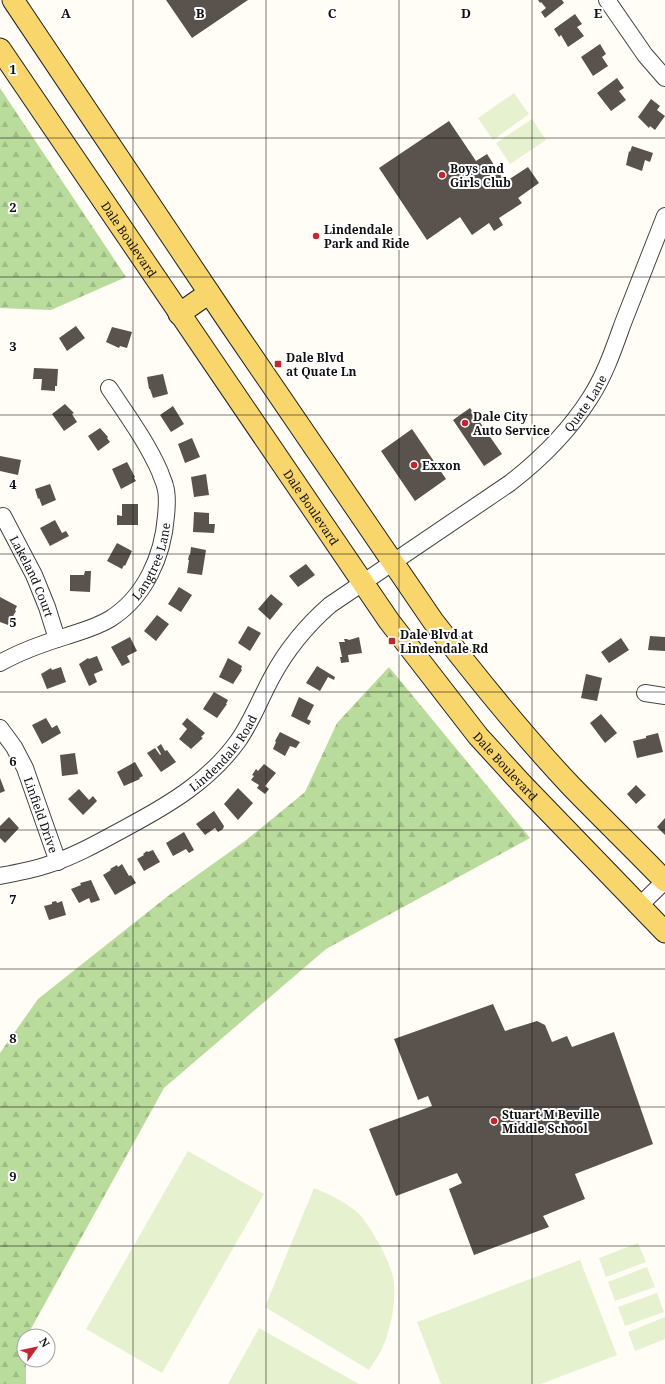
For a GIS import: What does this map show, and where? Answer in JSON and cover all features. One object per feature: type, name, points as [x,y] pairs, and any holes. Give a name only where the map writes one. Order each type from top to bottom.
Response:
[{"type":"main road","points":[[13,0],[209,293],[392,562],[450,644],[519,727],[571,785],[665,881]]},
{"type":"main road","name":"Dale Boulevard","points":[[0,49],[389,621],[478,736],[665,932]]},
{"type":"main road","points":[[179,314],[209,293]]},
{"type":"street","points":[[607,0],[645,55],[665,78]]},
{"type":"street","name":"Quate Lane","points":[[392,562],[486,500],[531,467],[553,446],[573,422],[591,397],[607,365],[665,216]]},
{"type":"street","name":"Langtree Lane","points":[[0,663],[21,652],[94,627],[109,619],[128,605],[139,593],[153,568],[161,547],[165,526],[167,506],[166,485],[155,461],[141,437],[109,388]]},
{"type":"street","name":"Lakeland Court","points":[[3,516],[34,575],[47,606],[57,639]]},
{"type":"street","name":"Lindendale Road","points":[[0,876],[22,872],[58,862],[85,850],[166,806],[208,775],[224,759],[238,741],[250,722],[271,678],[284,656],[313,619],[330,605],[392,562]]},
{"type":"street","points":[[645,693],[665,696]]},
{"type":"street","name":"Linfield Drive","points":[[0,728],[14,747],[25,768],[58,862]]},
{"type":"street","points":[[639,906],[665,881]]},
{"type":"green space","points":[[0,88],[126,277],[51,310],[0,308]]},
{"type":"green space","points":[[514,93],[529,114],[493,140],[478,118]]},
{"type":"green space","points":[[532,119],[546,140],[510,164],[496,143]]},
{"type":"green space","points":[[389,667],[530,838],[326,949],[164,1088],[31,1328],[16,1328],[16,1368],[26,1368],[26,1384],[0,1384],[0,1053],[38,999],[168,896],[245,841],[305,792],[337,723]]},
{"type":"green space","points":[[188,1151],[264,1194],[162,1373],[86,1329]]},
{"type":"green space","points":[[314,1188],[345,1203],[361,1216],[382,1248],[393,1276],[394,1307],[391,1322],[383,1347],[369,1370],[265,1307]]},
{"type":"green space","points":[[638,1243],[646,1262],[606,1277],[599,1258]]},
{"type":"green space","points":[[580,1260],[617,1355],[541,1384],[441,1384],[417,1322]]},
{"type":"green space","points":[[647,1267],[655,1287],[615,1301],[608,1282]]},
{"type":"green space","points":[[657,1293],[664,1312],[625,1326],[618,1307]]},
{"type":"green space","points":[[665,1317],[665,1339],[635,1351],[628,1332]]},
{"type":"green space","points":[[259,1328],[359,1384],[228,1384]]},
{"type":"building","points":[[166,0],[248,0],[192,38]]},
{"type":"building","points":[[538,0],[562,0],[564,3],[545,18],[541,12],[546,8]]},
{"type":"building","points":[[575,14],[582,24],[577,27],[584,36],[568,47],[561,35],[559,37],[554,29]]},
{"type":"building","points":[[600,44],[606,54],[602,57],[608,66],[593,76],[581,57]]},
{"type":"building","points":[[617,78],[624,88],[619,91],[626,100],[611,111],[597,93]]},
{"type":"building","points":[[651,99],[660,106],[657,110],[665,116],[655,130],[650,126],[649,128],[638,117]]},
{"type":"building","name":"Boys and Girls Club","points":[[449,121],[476,161],[487,154],[505,182],[528,167],[539,183],[518,198],[522,203],[499,218],[503,225],[494,231],[489,223],[472,235],[460,217],[427,240],[379,168]]},
{"type":"building","points":[[632,146],[653,153],[650,162],[645,160],[642,171],[626,165],[629,151],[630,152]]},
{"type":"building","points":[[76,326],[85,338],[67,351],[59,338]]},
{"type":"building","points":[[112,327],[132,332],[127,348],[120,346],[119,348],[106,342]]},
{"type":"building","points":[[34,368],[58,369],[57,386],[55,386],[55,391],[41,390],[42,379],[33,379]]},
{"type":"building","points":[[163,374],[168,394],[153,398],[149,389],[147,377]]},
{"type":"building","points":[[65,404],[74,413],[72,414],[77,422],[64,431],[52,414]]},
{"type":"building","points":[[173,406],[184,424],[171,432],[160,415]]},
{"type":"building","points":[[470,408],[502,454],[484,466],[453,420]]},
{"type":"building","points":[[100,428],[108,437],[107,438],[110,442],[98,451],[88,436]]},
{"type":"building","name":"Exxon","points":[[412,429],[446,479],[415,501],[381,451]]},
{"type":"building","points":[[192,438],[200,457],[185,463],[178,444]]},
{"type":"building","points":[[0,456],[21,460],[18,475],[0,471]]},
{"type":"building","points":[[127,462],[136,481],[121,489],[112,469]]},
{"type":"building","points":[[206,474],[209,495],[194,497],[191,477]]},
{"type":"building","points":[[50,484],[56,500],[42,506],[35,489]]},
{"type":"building","points":[[122,504],[138,504],[138,525],[117,525],[117,515],[122,516]]},
{"type":"building","points":[[194,512],[209,513],[209,524],[215,524],[214,533],[193,532]]},
{"type":"building","points":[[55,520],[62,533],[66,531],[69,536],[50,546],[40,528]]},
{"type":"building","points":[[117,543],[132,551],[122,569],[107,561]]},
{"type":"building","points":[[191,547],[206,550],[202,575],[187,573]]},
{"type":"building","points":[[306,564],[315,575],[298,587],[289,576]]},
{"type":"building","points":[[85,571],[91,571],[90,592],[70,591],[70,575],[84,575]]},
{"type":"building","points":[[179,587],[192,595],[181,612],[168,604]]},
{"type":"building","points":[[271,594],[283,604],[270,620],[258,609]]},
{"type":"building","points":[[0,597],[17,606],[16,611],[8,625],[0,622]]},
{"type":"building","points":[[157,615],[169,624],[156,641],[144,631]]},
{"type":"building","points":[[248,626],[261,633],[250,651],[238,643]]},
{"type":"building","points":[[650,636],[665,637],[665,651],[648,650]]},
{"type":"building","points":[[130,637],[137,651],[127,656],[130,662],[122,666],[111,647]]},
{"type":"building","points":[[359,637],[362,653],[348,655],[349,662],[341,663],[340,657],[342,657],[339,642],[345,642],[344,639],[349,640]]},
{"type":"building","points":[[621,638],[629,650],[609,663],[601,652]]},
{"type":"building","points":[[97,656],[103,670],[94,674],[97,682],[89,686],[79,664],[88,658]]},
{"type":"building","points":[[228,658],[242,666],[242,670],[233,684],[219,677]]},
{"type":"building","points":[[317,666],[335,677],[334,680],[328,677],[320,691],[306,683]]},
{"type":"building","points":[[61,667],[66,682],[47,689],[41,674],[51,668],[52,670]]},
{"type":"building","points":[[586,674],[602,678],[597,701],[581,698]]},
{"type":"building","points":[[214,692],[228,700],[227,704],[217,718],[203,709]]},
{"type":"building","points":[[299,697],[314,705],[307,719],[311,721],[309,725],[291,716]]},
{"type":"building","points":[[601,714],[617,733],[605,743],[590,723]]},
{"type":"building","points":[[46,718],[52,728],[57,725],[61,733],[42,744],[32,725]]},
{"type":"building","points":[[187,718],[205,733],[201,737],[203,738],[191,749],[179,739],[187,729],[182,724]]},
{"type":"building","points":[[280,732],[300,742],[296,748],[290,746],[285,756],[273,749]]},
{"type":"building","points":[[658,733],[663,752],[637,758],[633,741]]},
{"type":"building","points":[[161,744],[165,751],[167,750],[176,762],[161,772],[147,753],[155,748],[160,755],[161,754],[157,747]]},
{"type":"building","points":[[75,753],[78,774],[62,776],[60,755]]},
{"type":"building","points":[[135,762],[143,776],[139,778],[140,779],[124,786],[117,772]]},
{"type":"building","points":[[264,764],[276,773],[265,786],[269,789],[265,794],[257,788],[259,785],[251,780],[256,769],[258,771]]},
{"type":"building","points":[[0,778],[5,791],[0,793]]},
{"type":"building","points":[[636,785],[646,795],[636,804],[627,794]]},
{"type":"building","points":[[238,788],[253,803],[238,820],[224,804]]},
{"type":"building","points":[[79,789],[89,800],[93,796],[97,801],[83,815],[68,799]]},
{"type":"building","points":[[214,811],[224,826],[223,829],[218,832],[215,828],[205,835],[196,824]]},
{"type":"building","points":[[9,817],[19,828],[5,843],[0,838],[0,826]]},
{"type":"building","points":[[665,818],[665,835],[657,827]]},
{"type":"building","points":[[184,832],[194,850],[189,853],[186,849],[173,856],[166,843]]},
{"type":"building","points":[[153,850],[160,862],[144,871],[137,859],[144,855],[143,854],[147,851]]},
{"type":"building","points":[[122,864],[129,876],[131,875],[136,883],[115,895],[103,875],[111,870],[110,869],[117,865],[118,867]]},
{"type":"building","points":[[91,880],[100,900],[91,903],[89,898],[79,903],[71,889],[81,885],[80,883]]},
{"type":"building","points":[[56,901],[57,903],[62,901],[66,915],[49,920],[44,906],[52,904],[52,902]]},
{"type":"building","points":[[493,1004],[505,1031],[537,1021],[545,1025],[552,1042],[567,1036],[572,1047],[614,1032],[653,1144],[575,1174],[585,1199],[543,1216],[549,1227],[474,1255],[449,1189],[462,1183],[457,1173],[396,1196],[369,1129],[432,1106],[428,1096],[418,1100],[394,1039]]},
{"type":"place","name":"Boys and Girls Club","points":[[442,175]]},
{"type":"place","name":"Lindendale Park and Ride","points":[[316,236]]},
{"type":"place","name":"Dale Blvd at Quate Ln","points":[[278,364]]},
{"type":"place","name":"Dale City Auto Service","points":[[465,423]]},
{"type":"place","name":"Exxon","points":[[414,465]]},
{"type":"place","name":"Dale Blvd at Lindendale Rd","points":[[392,641]]},
{"type":"place","name":"Stuart M Beville Middle School","points":[[494,1121]]}]
